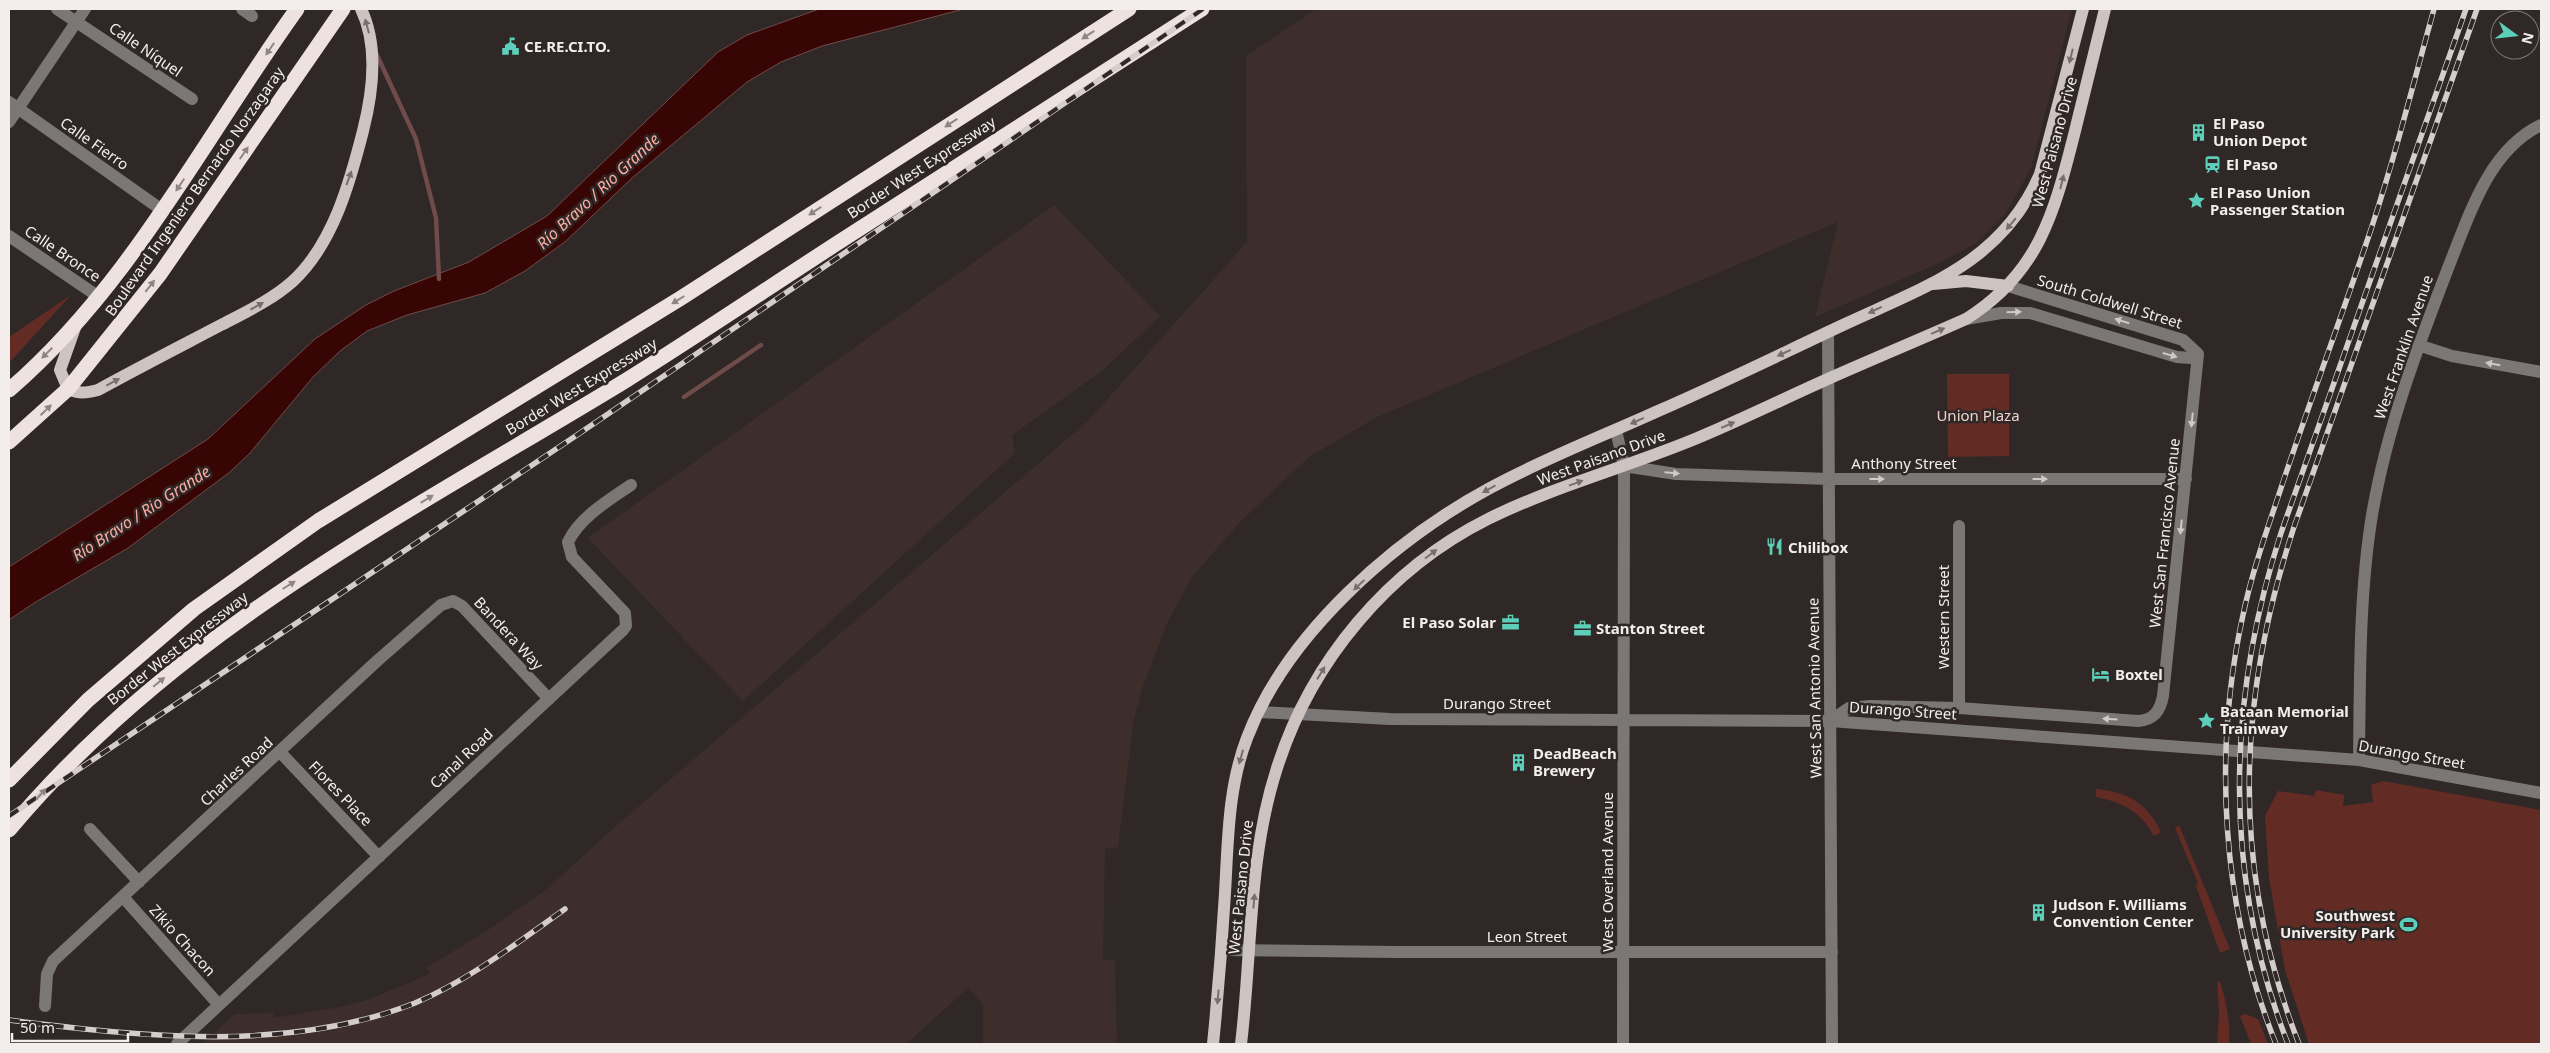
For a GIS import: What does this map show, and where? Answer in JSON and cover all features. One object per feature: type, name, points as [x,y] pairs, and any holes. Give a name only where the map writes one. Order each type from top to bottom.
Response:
[{"type":"highway","name":"Border West Expressway","points":[[9,780],[88,700],[194,609],[318,520],[681,298],[1129,9]]},
{"type":"highway","name":"Border West Expressway","points":[[9,830],[84,747],[196,651],[254,608],[409,510],[627,379],[1202,9]]},
{"type":"highway","name":"Boulevard Ingeniero Bernardo Norzagaray","points":[[9,390],[77,322],[99,297],[162,210],[293,11]]},
{"type":"highway","name":"Boulevard Ingeniero Bernardo Norzagaray","points":[[9,442],[68,389],[160,274],[340,14]]},
{"type":"main road","points":[[68,389],[80,393],[98,390],[263,303],[294,281],[319,249],[334,219],[350,175],[366,118],[372,80],[372,44],[361,9]]},
{"type":"main road","name":"West Paisano Drive","points":[[1213,1044],[1222,950],[1231,808],[1240,759],[1259,712],[1279,674],[1317,625],[1380,565],[1432,522],[1493,486],[1929,284],[1981,253],[2013,222],[2032,194],[2040,174],[2054,124],[2083,9]]},
{"type":"main road","name":"West Paisano Drive","points":[[1241,1044],[1256,867],[1264,814],[1277,765],[1298,716],[1317,679],[1350,630],[1392,586],[1416,565],[1455,538],[1490,518],[1724,427],[1829,378],[1966,319],[1983,309],[2008,286],[2029,260],[2052,216],[2105,9]]},
{"type":"main road","points":[[1929,284],[1966,281],[2008,286]]},
{"type":"main road","name":"Boulevard Ingeniero Bernardo Norzagaray","points":[[68,389],[60,370],[77,322]]},
{"type":"street","name":"Calle Níquel","points":[[58,9],[192,99]]},
{"type":"street","points":[[9,122],[13,105],[85,9]]},
{"type":"street","name":"Calle Fierro","points":[[13,105],[162,210]]},
{"type":"street","name":"West Franklin Avenue","points":[[2359,760],[2365,577],[2372,516],[2391,431],[2418,345],[2472,208],[2491,170],[2517,141],[2541,124]]},
{"type":"street","name":"Calle Bronce","points":[[9,236],[99,297]]},
{"type":"street","name":"South Coldwell Street","points":[[2008,286],[2182,340],[2198,354]]},
{"type":"street","points":[[1966,319],[2000,313],[2030,313],[2177,357],[2191,358],[2198,354]]},
{"type":"street","name":"West San Antonio Avenue","points":[[1828,332],[1832,1044]]},
{"type":"street","points":[[2418,345],[2452,356],[2541,372]]},
{"type":"street","name":"West San Francisco Avenue","points":[[1959,708],[2138,721],[2151,718],[2156,714],[2163,696],[2198,354]]},
{"type":"street","name":"West Overland Avenue","points":[[1616,430],[1624,466],[1624,1044]]},
{"type":"street","name":"Anthony Street","points":[[1624,466],[1676,474],[1829,479],[2186,479]]},
{"type":"street","name":"Canal Road","points":[[177,1044],[626,626],[625,613],[572,557],[568,542],[571,534],[594,512],[631,485]]},
{"type":"street","name":"Western Street","points":[[1959,526],[1959,708]]},
{"type":"street","name":"Bandera Way","points":[[441,606],[453,601],[462,606],[549,699]]},
{"type":"street","name":"Charles Road","points":[[45,1006],[46,974],[53,961],[441,606]]},
{"type":"street","points":[[1830,721],[1854,706],[1959,708]]},
{"type":"street","name":"Durango Street","points":[[1259,712],[1298,716],[1390,719],[1830,721],[2359,760],[2541,793]]},
{"type":"street","name":"Flores Place","points":[[280,752],[379,856]]},
{"type":"street","points":[[90,829],[139,882]]},
{"type":"street","name":"Zikio Chacon","points":[[123,897],[220,1005]]},
{"type":"street","name":"Leon Street","points":[[1222,950],[1832,952]]},
{"type":"shaded area","points":[[1316,9],[2072,9],[2031,168],[2006,213],[1976,243],[1939,263],[1815,317],[1838,222],[1377,417],[1309,457],[1241,521],[1192,577],[1168,621],[1142,689],[1134,719],[1118,847],[1105,849],[1103,960],[1115,960],[1117,1044],[983,1044],[983,1004],[968,988],[906,1044],[202,1044],[235,1014],[273,1013],[274,1018],[341,1007],[370,999],[430,974],[426,968],[485,932],[547,889],[609,832],[1088,421],[1247,242],[1246,56]]},
{"type":"shaded area","points":[[1054,205],[1160,316],[1102,371],[1012,435],[1015,453],[743,701],[588,538]]},
{"type":"green space","points":[[71,295],[9,363],[9,337]]},
{"type":"green space","name":"Union Plaza","points":[[1947,374],[2009,374],[2009,456],[1948,457]]},
{"type":"green space","name":"Southwest University Park","points":[[2383,781],[2541,810],[2541,1044],[2309,1044],[2285,970],[2269,878],[2265,816],[2278,791],[2314,796],[2316,790],[2344,795],[2343,806],[2373,802],[2371,785]]},
{"type":"green space","points":[[2096,789],[2127,796],[2143,806],[2156,822],[2161,832],[2154,836],[2137,814],[2123,805],[2096,797]]},
{"type":"green space","points":[[2179,825],[2230,949],[2220,953],[2196,886],[2198,883],[2175,828]]},
{"type":"green space","points":[[2220,981],[2228,1012],[2229,1044],[2217,1044],[2219,1012],[2217,982]]},
{"type":"green space","points":[[2245,1014],[2258,1019],[2268,1044],[2251,1044],[2240,1016]]},
{"type":"water","name":"Río Bravo / Rio Grande","points":[[819,9],[964,9],[822,46],[781,62],[747,82],[632,178],[566,241],[525,271],[485,293],[407,315],[367,331],[340,351],[313,377],[250,453],[230,472],[128,548],[34,603],[9,620],[9,567],[208,439],[315,339],[366,305],[394,291],[469,262],[547,216],[718,52],[747,35]]},
{"type":"waterway","points":[[376,53],[416,139],[436,218],[439,279]]},
{"type":"waterway","points":[[684,397],[761,345]]},
{"type":"railway","points":[[9,816],[580,433],[1203,9]]},
{"type":"railway","points":[[2276,1044],[2258,993],[2244,940],[2234,887],[2228,832],[2226,777],[2227,723],[2233,668],[2247,597],[2257,562],[2375,218],[2434,9]]},
{"type":"railway","points":[[2288,1044],[2267,981],[2252,918],[2243,854],[2240,790],[2242,725],[2250,661],[2263,597],[2281,533],[2466,9]]},
{"type":"railway","points":[[2299,1044],[2277,979],[2261,915],[2252,850],[2249,786],[2252,722],[2261,658],[2275,593],[2294,527],[2477,9]]},
{"type":"railway","points":[[9,1020],[110,1032],[214,1037],[266,1035],[317,1029],[367,1019],[415,1003],[435,994],[474,972],[565,909]]},
{"type":"place","name":"CE.RE.CI.TO.","points":[[510,46]]},
{"type":"place","name":"El Paso Union Depot","points":[[2199,132]]},
{"type":"place","name":"El Paso","points":[[2212,164]]},
{"type":"place","name":"El Paso Union Passenger Station","points":[[2196,201]]},
{"type":"place","name":"Chilibox","points":[[1774,547]]},
{"type":"place","name":"El Paso Solar","points":[[1510,622]]},
{"type":"place","name":"Stanton Street","points":[[1582,628]]},
{"type":"place","name":"Boxtel","points":[[2101,674]]},
{"type":"place","name":"Bataan Memorial Trainway","points":[[2206,720]]},
{"type":"place","name":"DeadBeach Brewery","points":[[1519,762]]},
{"type":"place","name":"Judson F. Williams Convention Center","points":[[2039,913]]},
{"type":"place","name":"Southwest University Park","points":[[2409,924]]}]
